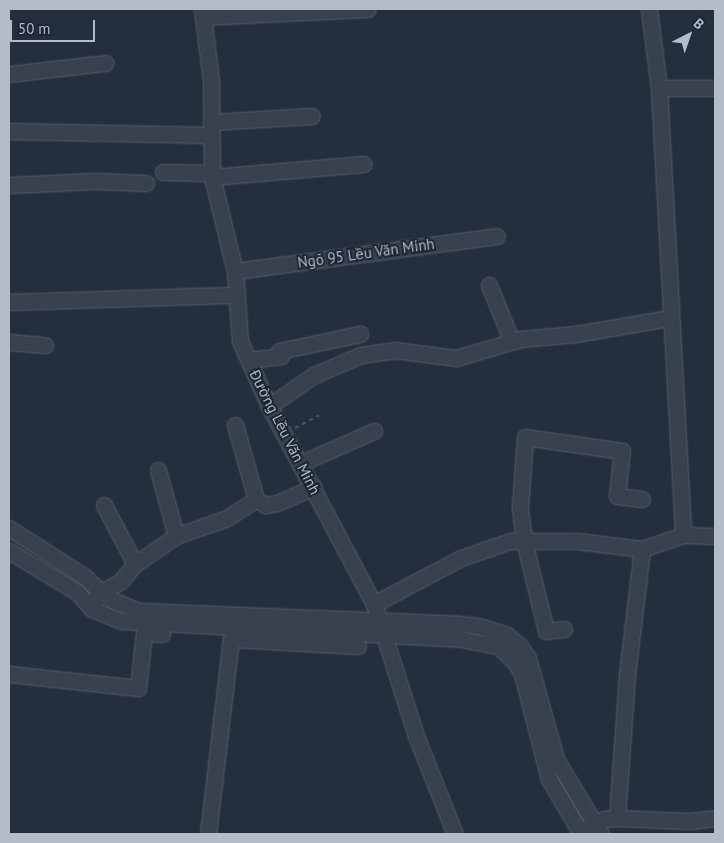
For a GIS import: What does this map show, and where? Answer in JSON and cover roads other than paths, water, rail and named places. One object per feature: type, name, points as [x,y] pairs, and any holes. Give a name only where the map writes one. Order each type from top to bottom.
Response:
[{"type":"street","points":[[203,13],[368,9]]},
{"type":"street","points":[[649,9],[659,88],[683,534]]},
{"type":"street","name":"Đường Lều Văn Minh","points":[[203,13],[211,128],[212,175],[235,271],[240,341],[269,406],[314,487],[374,604],[416,736],[455,834]]},
{"type":"street","points":[[9,74],[105,63]]},
{"type":"street","points":[[659,88],[715,88]]},
{"type":"street","points":[[9,131],[211,128],[312,116]]},
{"type":"street","points":[[164,172],[212,175],[362,164]]},
{"type":"street","points":[[9,185],[95,181],[146,183]]},
{"type":"street","name":"Ngõ 95 Lều Văn Minh","points":[[235,271],[497,236]]},
{"type":"street","points":[[489,285],[512,342]]},
{"type":"street","points":[[9,302],[237,295]]},
{"type":"street","points":[[269,406],[314,375],[361,355],[395,350],[456,358],[512,342],[670,318]]},
{"type":"street","points":[[248,360],[281,356],[279,351],[360,334]]},
{"type":"street","points":[[9,342],[45,345]]},
{"type":"street","points":[[235,424],[256,499],[265,506],[277,503],[314,487]]},
{"type":"street","points":[[301,463],[374,431]]},
{"type":"street","points":[[564,629],[546,630],[524,541],[520,507],[525,438],[622,451],[617,496],[642,499]]},
{"type":"street","points":[[158,470],[176,536]]},
{"type":"street","points":[[92,608],[98,592],[120,582],[135,564],[176,536],[227,518],[256,499]]},
{"type":"street","points":[[104,505],[135,564]]},
{"type":"street","points":[[9,528],[84,576],[98,592],[140,611],[379,619],[478,626],[506,635],[519,645],[528,658],[549,779],[579,833],[597,829],[618,818],[688,821],[715,818]]},
{"type":"street","points":[[374,604],[483,548],[524,541],[577,541],[642,549],[683,534],[715,536]]},
{"type":"street","points":[[618,818],[627,675],[642,549]]},
{"type":"street","points":[[9,551],[77,592],[92,608],[122,621],[386,642]]},
{"type":"street","points":[[9,674],[138,688],[144,633],[322,644],[478,641],[498,646],[515,662],[522,674],[556,759],[597,829]]},
{"type":"street","points":[[208,834],[231,639]]}]
